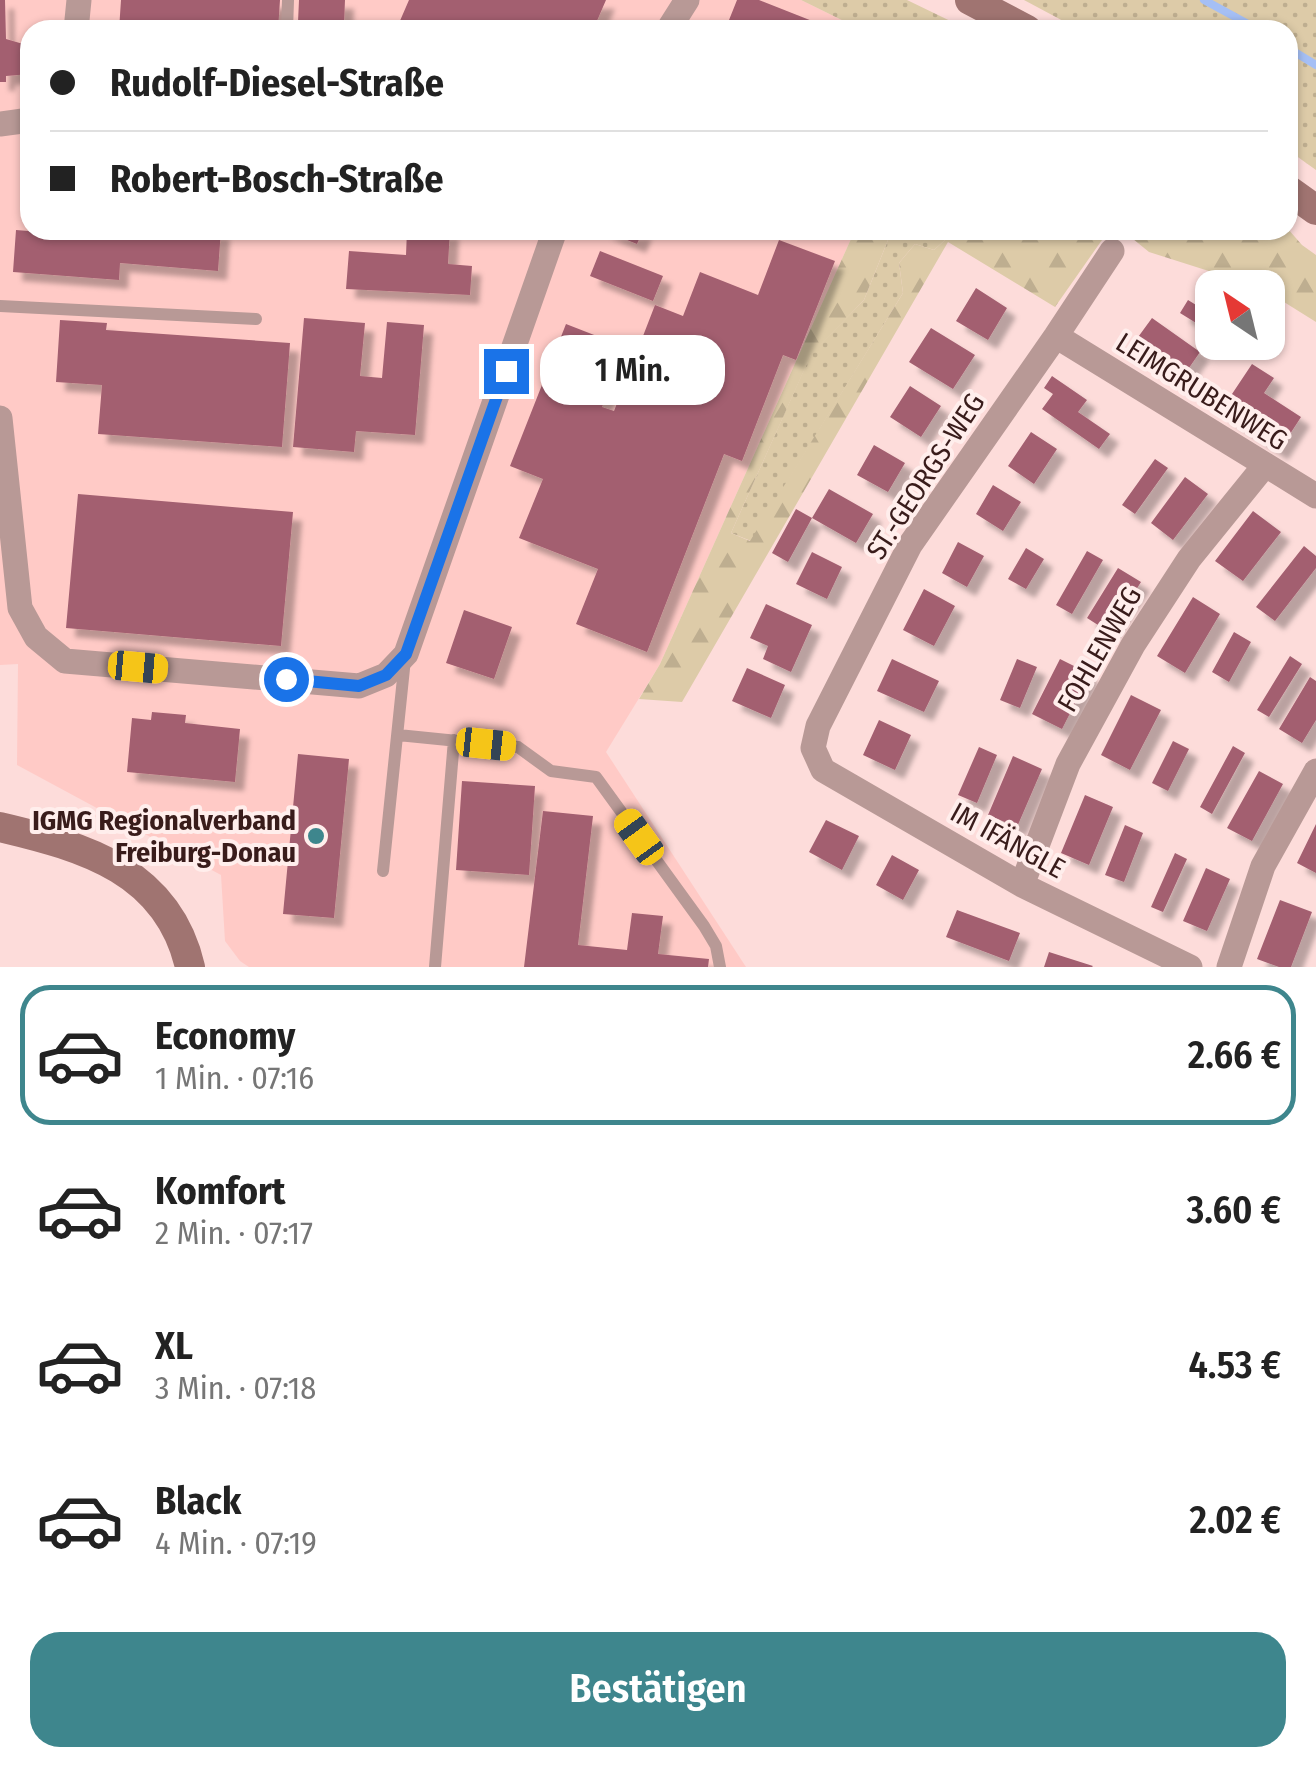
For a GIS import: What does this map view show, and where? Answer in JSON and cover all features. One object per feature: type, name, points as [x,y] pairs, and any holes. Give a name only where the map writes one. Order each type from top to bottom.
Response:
[{"type":"street","points":[[970,0],[1008,20]]},
{"type":"street","points":[[0,418],[6,525],[20,608],[36,637],[64,660],[359,686],[386,675],[406,654],[552,240]]},
{"type":"street","name":"ST.-GEORGS-WEG","points":[[814,748],[818,726],[910,544],[1112,250]]},
{"type":"street","name":"LEIMGRUBENWEG","points":[[1056,336],[1316,496]]},
{"type":"street","name":"FOHLENWEG","points":[[1022,884],[1068,764],[1133,645],[1188,559],[1265,466]]},
{"type":"street","name":"IM IFÄNGLE","points":[[814,748],[823,770],[1022,884],[1190,967]]},
{"type":"street","points":[[1229,967],[1263,866],[1316,771]]},
{"type":"street","points":[[0,828],[56,840],[116,864],[146,888],[169,914],[190,967]]},
{"type":"lane","points":[[0,306],[256,319]]},
{"type":"lane","points":[[383,870],[406,654]]},
{"type":"lane","points":[[398,735],[518,747],[551,771],[596,777],[704,926],[716,946],[720,967]]},
{"type":"lane","points":[[434,967],[454,740]]},
{"type":"shaded area","points":[[0,0],[801,0],[842,20],[20,20],[20,240],[851,240],[660,664],[606,752],[746,967],[249,967],[225,941],[221,875],[17,765],[18,664],[0,665]]},
{"type":"green space","points":[[801,0],[907,0],[948,20],[842,20]]},
{"type":"green space","points":[[1024,0],[1316,0],[1316,170],[1298,157],[1298,20],[1061,20]]},
{"type":"green space","points":[[851,240],[888,240],[864,300],[811,355],[731,533],[750,541],[903,293],[899,263],[915,244],[934,250],[945,240],[1102,240],[1055,307],[948,242],[682,702],[639,699],[660,664]]},
{"type":"green space","points":[[888,240],[945,240],[934,250],[915,244],[899,263],[903,293],[751,541],[731,533],[811,354],[864,300]]},
{"type":"green space","points":[[1134,240],[1298,240],[1316,255],[1316,322],[1285,303],[1285,270],[1206,270],[1149,252]]},
{"type":"building","points":[[0,0],[5,0],[6,39],[20,43],[20,75],[6,76],[6,82],[0,82]]},
{"type":"building","points":[[121,0],[280,0],[279,20],[120,20]]},
{"type":"building","points":[[299,0],[345,0],[344,20],[298,20]]},
{"type":"building","points":[[409,0],[606,0],[597,20],[400,20]]},
{"type":"building","points":[[737,0],[759,0],[810,20],[729,20]]},
{"type":"building","points":[[16,230],[20,230],[20,240],[220,240],[218,271],[120,263],[119,280],[13,272]]},
{"type":"building","points":[[407,240],[449,240],[448,264],[472,266],[470,295],[346,289],[349,251],[406,255]]},
{"type":"building","points":[[779,240],[835,261],[796,360],[783,355],[742,461],[724,454],[647,652],[576,624],[598,569],[519,538],[543,479],[510,466],[566,324],[607,340],[597,367],[615,374],[602,407],[614,411],[655,305],[683,316],[700,272],[758,295]]},
{"type":"building","points":[[600,251],[663,276],[653,301],[590,276]]},
{"type":"building","points":[[976,288],[1007,308],[988,340],[956,321]]},
{"type":"building","points":[[1188,300],[1195,304],[1195,322],[1180,313]]},
{"type":"building","points":[[304,318],[365,323],[360,376],[382,378],[387,322],[424,325],[415,435],[356,431],[354,452],[293,447]]},
{"type":"building","points":[[1152,318],[1195,348],[1195,359],[1182,378],[1133,344]]},
{"type":"building","points":[[60,320],[107,323],[106,330],[290,343],[282,447],[98,434],[102,385],[56,382]]},
{"type":"building","points":[[931,328],[975,355],[953,389],[909,362]]},
{"type":"building","points":[[1252,364],[1274,378],[1264,393],[1301,417],[1279,451],[1220,412]]},
{"type":"building","points":[[1052,376],[1087,400],[1078,412],[1110,434],[1099,449],[1042,409],[1053,394],[1044,388]]},
{"type":"building","points":[[910,386],[941,406],[921,437],[890,417]]},
{"type":"building","points":[[1031,432],[1057,449],[1034,484],[1008,466]]},
{"type":"building","points":[[874,445],[905,463],[888,492],[857,475]]},
{"type":"building","points":[[1155,459],[1168,468],[1135,514],[1122,505]]},
{"type":"building","points":[[1185,477],[1208,494],[1173,540],[1151,523]]},
{"type":"building","points":[[993,485],[1021,502],[1003,531],[976,514]]},
{"type":"building","points":[[829,489],[873,514],[856,543],[812,518]]},
{"type":"building","points":[[78,494],[293,512],[281,646],[66,628]]},
{"type":"building","points":[[796,509],[812,518],[788,562],[772,553]]},
{"type":"building","points":[[1253,511],[1281,532],[1243,581],[1215,561]]},
{"type":"building","points":[[958,542],[984,556],[967,587],[942,573]]},
{"type":"building","points":[[1304,546],[1316,556],[1316,568],[1275,621],[1256,607]]},
{"type":"building","points":[[1026,548],[1044,559],[1026,589],[1008,579]]},
{"type":"building","points":[[1087,551],[1103,560],[1072,614],[1056,605]]},
{"type":"building","points":[[812,552],[842,567],[827,599],[796,584]]},
{"type":"building","points":[[1118,568],[1141,582],[1109,632],[1087,618]]},
{"type":"building","points":[[924,589],[955,606],[934,646],[903,630]]},
{"type":"building","points":[[1193,597],[1220,614],[1185,673],[1157,656]]},
{"type":"building","points":[[766,604],[812,625],[791,672],[763,659],[768,646],[750,638]]},
{"type":"building","points":[[464,610],[512,627],[494,679],[446,663]]},
{"type":"building","points":[[1234,632],[1251,642],[1229,682],[1212,672]]},
{"type":"building","points":[[1290,656],[1302,664],[1269,717],[1257,710]]},
{"type":"building","points":[[892,659],[939,681],[924,712],[877,691]]},
{"type":"building","points":[[1017,659],[1037,667],[1020,708],[1000,700]]},
{"type":"building","points":[[1060,659],[1090,674],[1062,729],[1032,714]]},
{"type":"building","points":[[747,668],[785,685],[771,718],[732,701]]},
{"type":"building","points":[[1310,677],[1316,681],[1316,720],[1302,743],[1279,729]]},
{"type":"building","points":[[1131,695],[1161,710],[1130,770],[1101,755]]},
{"type":"building","points":[[152,712],[186,715],[185,723],[240,729],[235,782],[127,772],[132,718],[151,720]]},
{"type":"building","points":[[879,720],[911,735],[895,770],[863,755]]},
{"type":"building","points":[[1173,741],[1189,749],[1168,791],[1152,783]]},
{"type":"building","points":[[1233,746],[1245,753],[1212,814],[1200,807]]},
{"type":"building","points":[[979,747],[997,755],[977,803],[958,795]]},
{"type":"building","name":"IGMG Regionalverband Freiburg-Donau","points":[[298,754],[349,759],[334,918],[283,914]]},
{"type":"building","points":[[1013,756],[1042,769],[1017,827],[988,815]]},
{"type":"building","points":[[1259,771],[1283,784],[1252,841],[1227,828]]},
{"type":"building","points":[[462,781],[535,786],[529,875],[456,870]]},
{"type":"building","points":[[1085,795],[1113,807],[1089,865],[1061,853]]},
{"type":"building","points":[[543,811],[593,816],[578,945],[627,950],[632,913],[663,916],[658,954],[709,959],[708,967],[524,967]]},
{"type":"building","points":[[826,820],[859,836],[842,870],[809,852]]},
{"type":"building","points":[[1316,824],[1316,873],[1297,863]]},
{"type":"building","points":[[1125,825],[1143,833],[1124,882],[1105,875]]},
{"type":"building","points":[[1175,853],[1187,859],[1163,912],[1151,907]]},
{"type":"building","points":[[892,855],[919,870],[903,900],[876,885]]},
{"type":"building","points":[[1206,868],[1230,879],[1207,931],[1183,921]]},
{"type":"building","points":[[1280,900],[1312,912],[1291,967],[1257,959]]},
{"type":"building","points":[[957,910],[1020,933],[1009,961],[946,937]]},
{"type":"building","points":[[1049,952],[1093,966],[1044,967]]},
{"type":"waterway","points":[[1204,0],[1241,20]]},
{"type":"waterway","points":[[1298,54],[1316,65]]},
{"type":"place","name":"IGMG Regionalverband Freiburg-Donau","points":[[316,836]]},
{"type":"route","points":[[286,679],[359,686],[386,675],[406,654],[506,371]]}]
